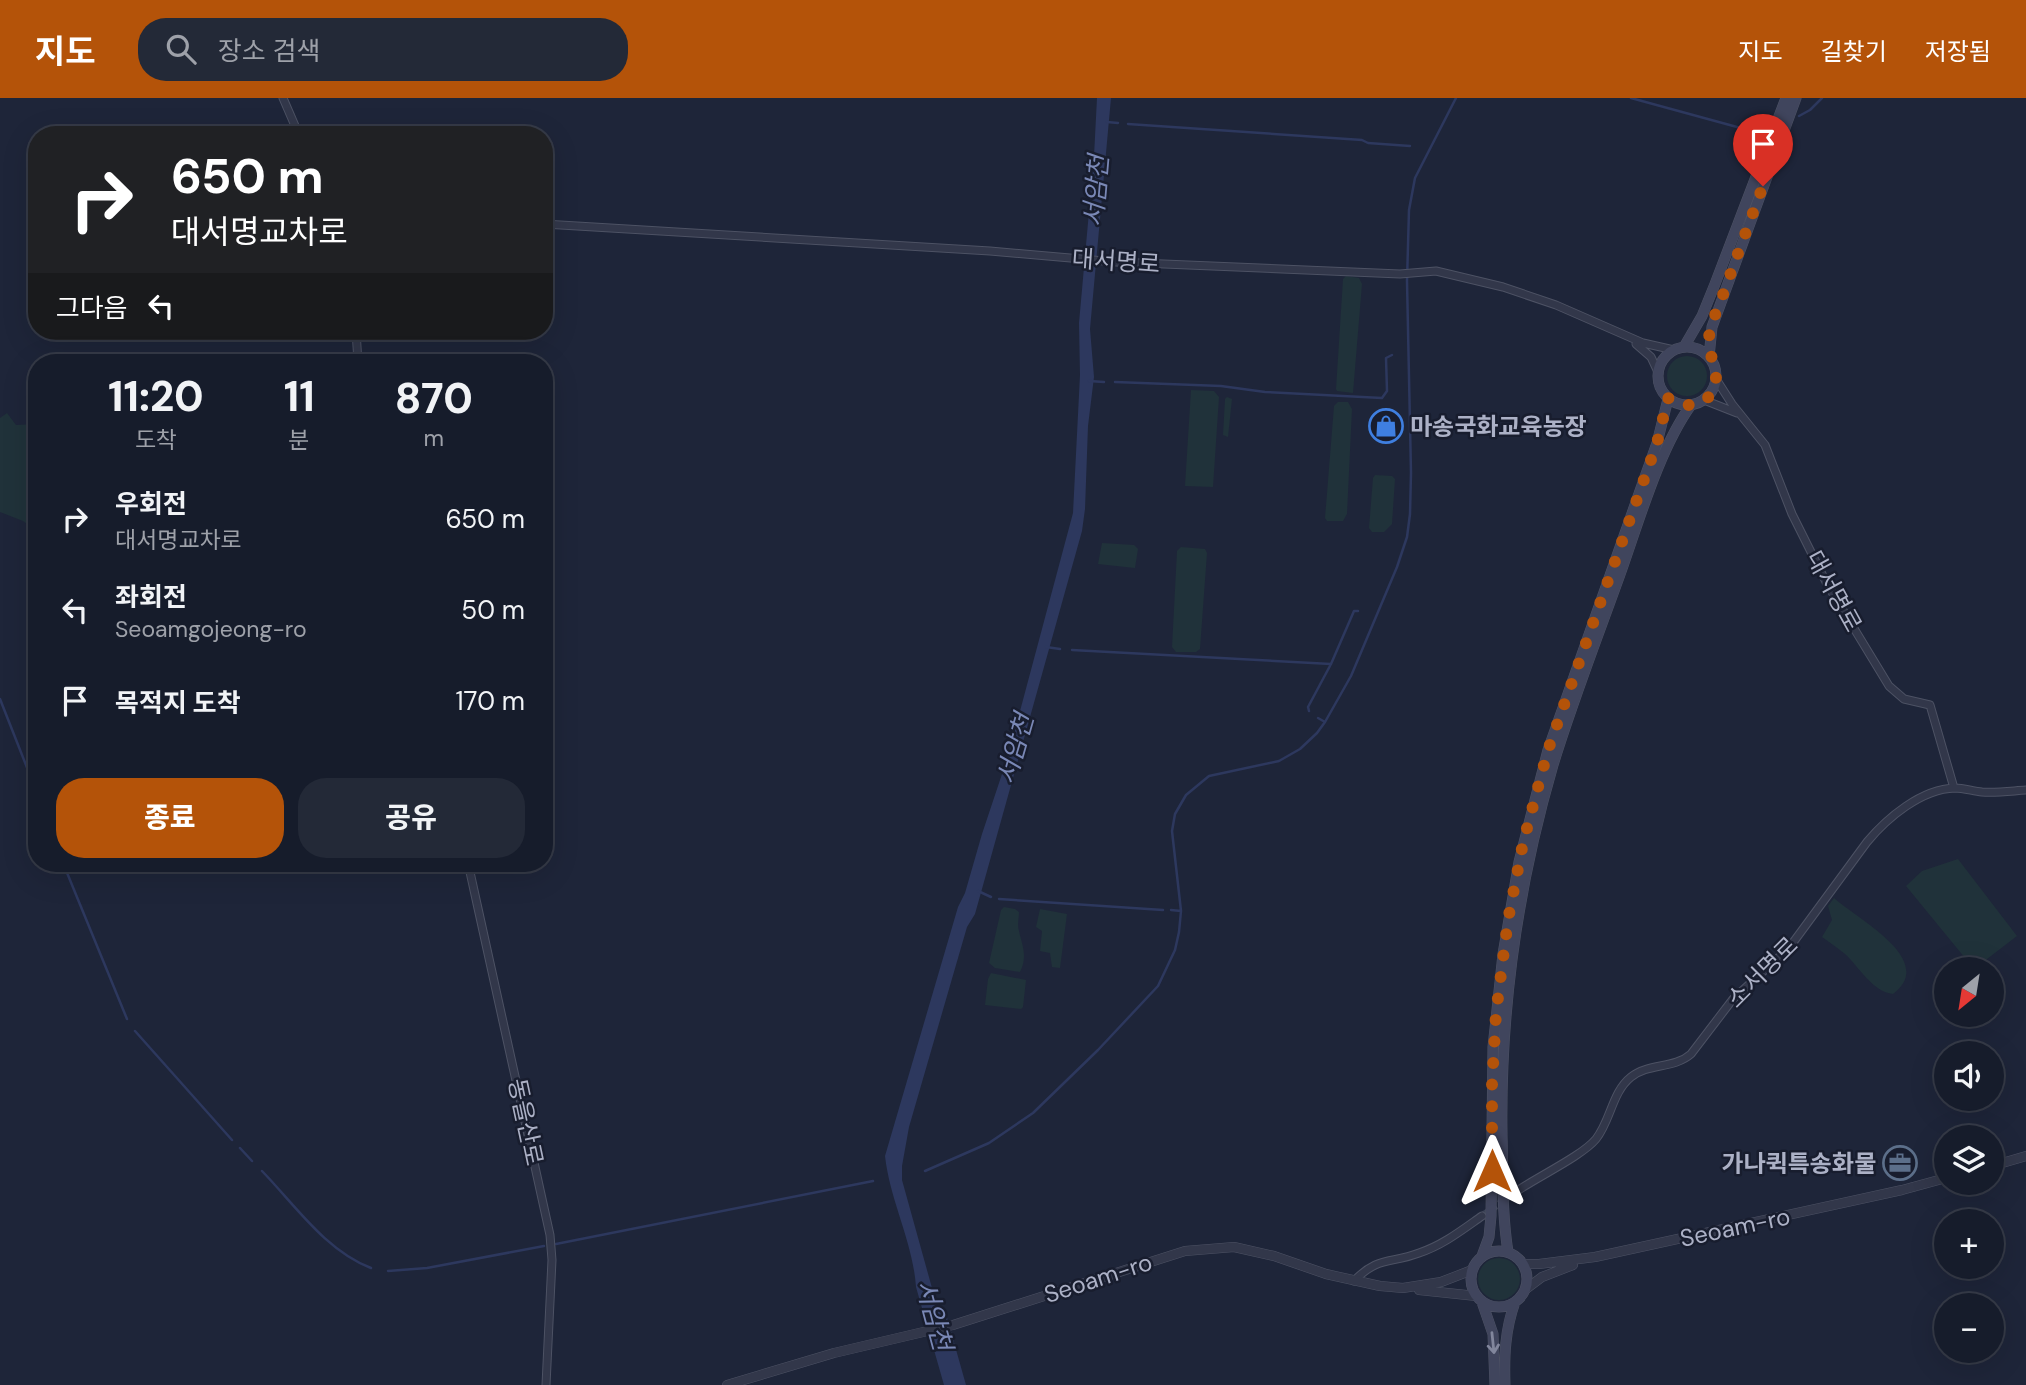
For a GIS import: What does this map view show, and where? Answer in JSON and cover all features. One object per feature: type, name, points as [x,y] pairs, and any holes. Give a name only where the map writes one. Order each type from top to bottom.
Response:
[{"type":"main road","points":[[1679,348],[1702,351],[1714,365],[1716,379],[1711,393],[1704,400],[1691,405],[1676,404],[1668,398],[1658,382],[1658,372],[1667,355],[1679,348],[1702,316],[1786,98]]},
{"type":"main road","points":[[1709,357],[1712,327],[1796,98]]},
{"type":"main road","points":[[1495,1385],[1493,1334],[1472,1288],[1472,1270],[1482,1256],[1489,1237],[1496,1013],[1508,920],[1519,862],[1548,750],[1657,443],[1668,398]]},
{"type":"main road","points":[[1508,1252],[1504,1218],[1501,1095],[1503,1053],[1511,965],[1534,841],[1557,753],[1634,536],[1673,431],[1691,405]]},
{"type":"main road","points":[[1482,1256],[1499,1250],[1508,1252],[1523,1264],[1527,1272],[1525,1289],[1515,1302],[1510,1318],[1505,1346],[1505,1385]]},
{"type":"main road","points":[[1479,1299],[1499,1308],[1515,1302]]},
{"type":"street","points":[[283,98],[295,126]]},
{"type":"street","name":"대서명로","points":[[553,225],[1111,262],[1400,274],[1436,271],[1528,295],[1660,349],[1679,348]]},
{"type":"street","points":[[1628,337],[1651,357],[1658,372]]},
{"type":"street","name":"대서명로","points":[[1716,379],[1740,415],[1765,445],[1792,514],[1827,584],[1889,686],[1904,699],[1930,705],[1954,788]]},
{"type":"street","points":[[1704,400],[1740,415]]},
{"type":"street","name":"소서명로","points":[[1514,1193],[1592,1143],[1602,1130],[1622,1087],[1634,1074],[1685,1059],[1691,1054],[1733,999],[1790,948],[1877,830],[1906,806],[1954,788],[1994,792],[2026,790]]},
{"type":"street","name":"동을산로","points":[[470,872],[550,1235],[552,1260],[546,1385]]},
{"type":"street","points":[[2004,1162],[2026,1156]]},
{"type":"street","name":"Seoam-ro","points":[[1523,1264],[1595,1257],[1934,1181]]},
{"type":"street","points":[[1354,1281],[1379,1262],[1419,1254],[1445,1241],[1482,1216]]},
{"type":"street","name":"Seoam-ro","points":[[727,1385],[834,1353],[953,1325],[1185,1251],[1234,1247],[1325,1274],[1403,1288],[1441,1282],[1472,1270]]},
{"type":"street","points":[[1525,1289],[1542,1277],[1595,1257]]},
{"type":"street","points":[[1403,1288],[1479,1299]]},
{"type":"shaded area","points":[[1346,276],[1359,278],[1362,284],[1353,393],[1336,389],[1343,279]]},
{"type":"shaded area","points":[[1687,356],[1695,357],[1701,362],[1706,368],[1706,384],[1701,390],[1695,395],[1687,396],[1679,395],[1673,390],[1668,384],[1667,376],[1668,368],[1673,362],[1679,357]]},
{"type":"shaded area","points":[[1191,390],[1214,391],[1219,397],[1213,487],[1185,486]]},
{"type":"shaded area","points":[[1227,397],[1232,399],[1228,437],[1223,435]]},
{"type":"shaded area","points":[[1338,402],[1348,402],[1352,409],[1347,514],[1343,521],[1327,521],[1325,518],[1334,406]]},
{"type":"shaded area","points":[[7,413],[16,425],[28,424],[28,525],[0,512],[0,418]]},
{"type":"shaded area","points":[[1375,475],[1392,476],[1395,479],[1392,524],[1384,532],[1372,532],[1369,528]]},
{"type":"shaded area","points":[[1102,543],[1134,545],[1138,549],[1135,568],[1098,564]]},
{"type":"shaded area","points":[[1181,547],[1205,549],[1207,553],[1200,649],[1196,652],[1176,652],[1172,647],[1177,551]]},
{"type":"shaded area","points":[[1958,859],[2017,936],[1990,957],[1964,957],[1906,886],[1922,871]]},
{"type":"shaded area","points":[[1834,898],[1875,929],[1900,954],[1906,968],[1904,981],[1893,994],[1879,989],[1845,954],[1822,937],[1832,920],[1828,906]]},
{"type":"shaded area","points":[[1004,907],[1019,912],[1018,929],[1024,956],[1020,972],[995,968],[989,963],[1001,910]]},
{"type":"shaded area","points":[[1040,909],[1067,914],[1060,968],[1052,967],[1050,953],[1040,951],[1042,931],[1036,927]]},
{"type":"shaded area","points":[[991,973],[1026,980],[1021,1009],[985,1005]]},
{"type":"shaded area","points":[[1499,1258],[1514,1264],[1520,1279],[1514,1294],[1499,1300],[1484,1294],[1478,1279],[1484,1264]]},
{"type":"water","name":"서암천","points":[[1097,98],[1111,98],[1090,329],[1094,377],[1088,426],[1082,531],[975,914],[967,927],[909,1127],[902,1166],[902,1180],[937,1306],[946,1314],[966,1385],[944,1385],[916,1287],[911,1254],[885,1156],[958,907],[965,893],[1008,756],[1073,513],[1080,375],[1079,323]]},
{"type":"waterway","points":[[925,1171],[989,1143],[1033,1113],[1098,1050],[1158,986],[1175,950],[1179,932],[1181,911],[1172,831],[1175,814],[1186,795],[1209,776],[1279,761],[1300,749],[1325,722],[1351,676],[1407,537],[1411,473],[1407,281],[1409,210],[1415,178],[1456,98]]},
{"type":"waterway","points":[[1631,98],[1748,130],[1760,130]]},
{"type":"waterway","points":[[1799,116],[1822,98]]},
{"type":"waterway","points":[[1107,122],[1118,123]]},
{"type":"waterway","points":[[1128,124],[1362,140],[1368,143],[1410,146]]},
{"type":"waterway","points":[[1115,382],[1221,386],[1265,392],[1382,398],[1387,391],[1386,358],[1392,355]]},
{"type":"waterway","points":[[1089,381],[1104,382]]},
{"type":"waterway","points":[[1309,711],[1308,707],[1331,664],[1354,611],[1358,611]]},
{"type":"waterway","points":[[1046,647],[1060,649]]},
{"type":"waterway","points":[[1072,650],[1331,664]]},
{"type":"waterway","points":[[0,699],[28,770]]},
{"type":"waterway","points":[[1318,718],[1325,722]]},
{"type":"waterway","points":[[67,872],[127,1019]]},
{"type":"waterway","points":[[978,891],[991,897]]},
{"type":"waterway","points":[[999,899],[1163,910]]},
{"type":"waterway","points":[[1171,910],[1181,911]]},
{"type":"waterway","points":[[135,1031],[232,1140]]},
{"type":"waterway","points":[[240,1148],[252,1161]]},
{"type":"waterway","points":[[262,1171],[325,1239],[371,1268]]},
{"type":"waterway","points":[[556,1244],[873,1181]]},
{"type":"waterway","points":[[388,1271],[427,1268],[544,1246]]},
{"type":"tunnel","points":[[1482,1216],[1514,1193]]},
{"type":"place","name":"마송국화교육농장","points":[[1386,426]]},
{"type":"place","name":"가나퀵특송화물","points":[[1900,1163]]},
{"type":"route","points":[[1492,1171],[1493,1047],[1499,984],[1513,892],[1538,783],[1657,443],[1668,398],[1676,404],[1696,404],[1711,393],[1715,384],[1717,375],[1709,357],[1709,338],[1763,186]]}]
